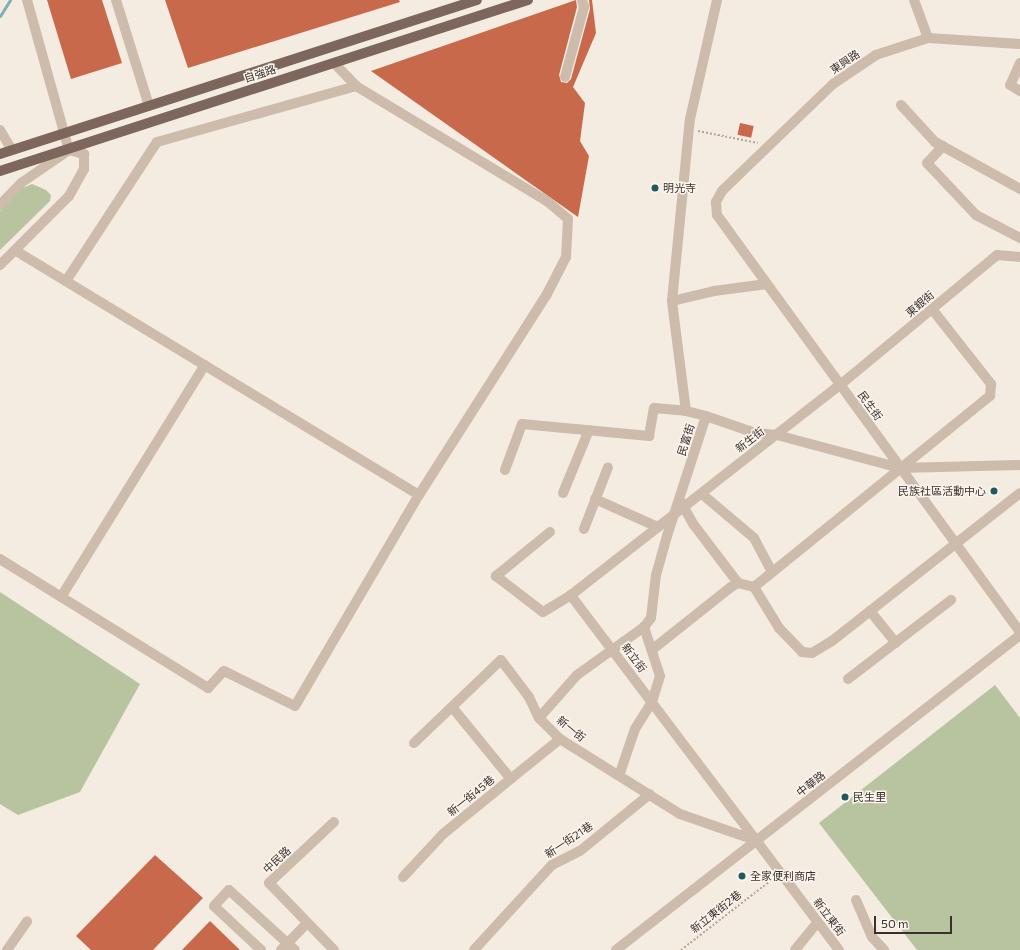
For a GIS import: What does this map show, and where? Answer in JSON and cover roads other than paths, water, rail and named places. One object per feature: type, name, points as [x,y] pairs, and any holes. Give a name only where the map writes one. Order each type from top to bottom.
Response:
[{"type":"main road","name":"自強路","points":[[0,154],[477,0]]},
{"type":"main road","name":"自強路","points":[[0,171],[69,150],[156,120],[528,0]]},
{"type":"main road","points":[[328,49],[334,63]]},
{"type":"main road","points":[[149,106],[156,120]]},
{"type":"street","points":[[27,0],[66,133],[69,150]]},
{"type":"street","points":[[116,0],[149,106]]},
{"type":"street","points":[[564,77],[584,7],[582,0]]},
{"type":"street","points":[[686,411],[672,301],[689,128],[717,0]]},
{"type":"street","points":[[914,0],[928,38]]},
{"type":"street","name":"東興路","points":[[722,191],[833,84],[876,55],[928,38],[1020,44]]},
{"type":"street","points":[[0,559],[208,688],[224,671],[294,706],[419,495],[547,294],[566,257],[568,220],[548,202],[356,86],[334,63]]},
{"type":"street","points":[[1020,63],[1010,85],[1020,91]]},
{"type":"street","points":[[66,281],[157,142],[356,86]]},
{"type":"street","points":[[901,105],[943,146],[1020,189]]},
{"type":"street","points":[[0,130],[12,150]]},
{"type":"street","points":[[943,146],[927,163],[976,215],[1020,238]]},
{"type":"street","points":[[0,205],[21,183],[69,150],[84,154],[80,176],[69,196],[0,265]]},
{"type":"street","name":"民生街","points":[[722,191],[716,202],[717,215],[1020,632]]},
{"type":"street","points":[[15,250],[419,495]]},
{"type":"street","name":"東銀街","points":[[840,385],[997,255],[1020,257]]},
{"type":"street","points":[[672,301],[714,291],[767,284]]},
{"type":"street","points":[[754,587],[990,396],[991,384],[932,309]]},
{"type":"street","points":[[61,597],[205,365]]},
{"type":"street","name":"新生街","points":[[675,514],[682,504],[702,494],[840,385]]},
{"type":"street","points":[[505,470],[522,424],[648,436],[654,408],[686,411],[706,416]]},
{"type":"street","name":"民富街","points":[[682,504],[706,416],[755,433],[777,435],[900,468],[1020,465]]},
{"type":"street","points":[[563,493],[589,430]]},
{"type":"street","points":[[584,529],[608,467]]},
{"type":"street","points":[[682,504],[738,583],[754,587],[779,628],[802,652],[812,653],[832,641],[1020,493]]},
{"type":"street","points":[[702,494],[754,538],[772,572]]},
{"type":"street","points":[[595,499],[658,526]]},
{"type":"street","points":[[550,532],[496,576],[543,612],[571,595],[675,514]]},
{"type":"street","points":[[539,718],[578,675],[644,627],[651,618],[656,575],[675,514]]},
{"type":"street","points":[[653,649],[738,583]]},
{"type":"street","name":"新立街","points":[[571,595],[758,840]]},
{"type":"street","points":[[848,679],[951,600]]},
{"type":"street","points":[[870,611],[896,643]]},
{"type":"street","points":[[620,773],[634,729],[652,702],[660,676],[653,649],[644,627]]},
{"type":"street","name":"中華路","points":[[616,950],[1020,635]]},
{"type":"street","name":"新一街","points":[[414,743],[501,660],[529,697],[539,718],[560,739],[620,773],[650,794],[701,823],[758,840]]},
{"type":"street","points":[[452,707],[511,779]]},
{"type":"street","name":"新一街45巷","points":[[403,877],[443,834],[560,739]]},
{"type":"street","name":"新一街21巷","points":[[474,950],[507,912],[552,865],[580,850],[650,794]]},
{"type":"street","name":"中民路","points":[[334,822],[269,883],[306,924],[334,950]]},
{"type":"street","name":"新立東街","points":[[758,840],[839,950]]},
{"type":"street","points":[[261,950],[214,906],[229,890],[288,948],[306,924]]},
{"type":"street","points":[[856,900],[872,937],[884,950]]},
{"type":"street","points":[[7,950],[27,921]]},
{"type":"street","points":[[795,950],[818,922]]},
{"type":"waterway","points":[[0,16],[10,0]]},
{"type":"place","name":"明光寺","points":[[655,188]]},
{"type":"place","name":"民族社區活動中心","points":[[994,491]]},
{"type":"place","name":"民生里","points":[[845,797]]},
{"type":"place","name":"全家便利商店","points":[[742,876]]}]
